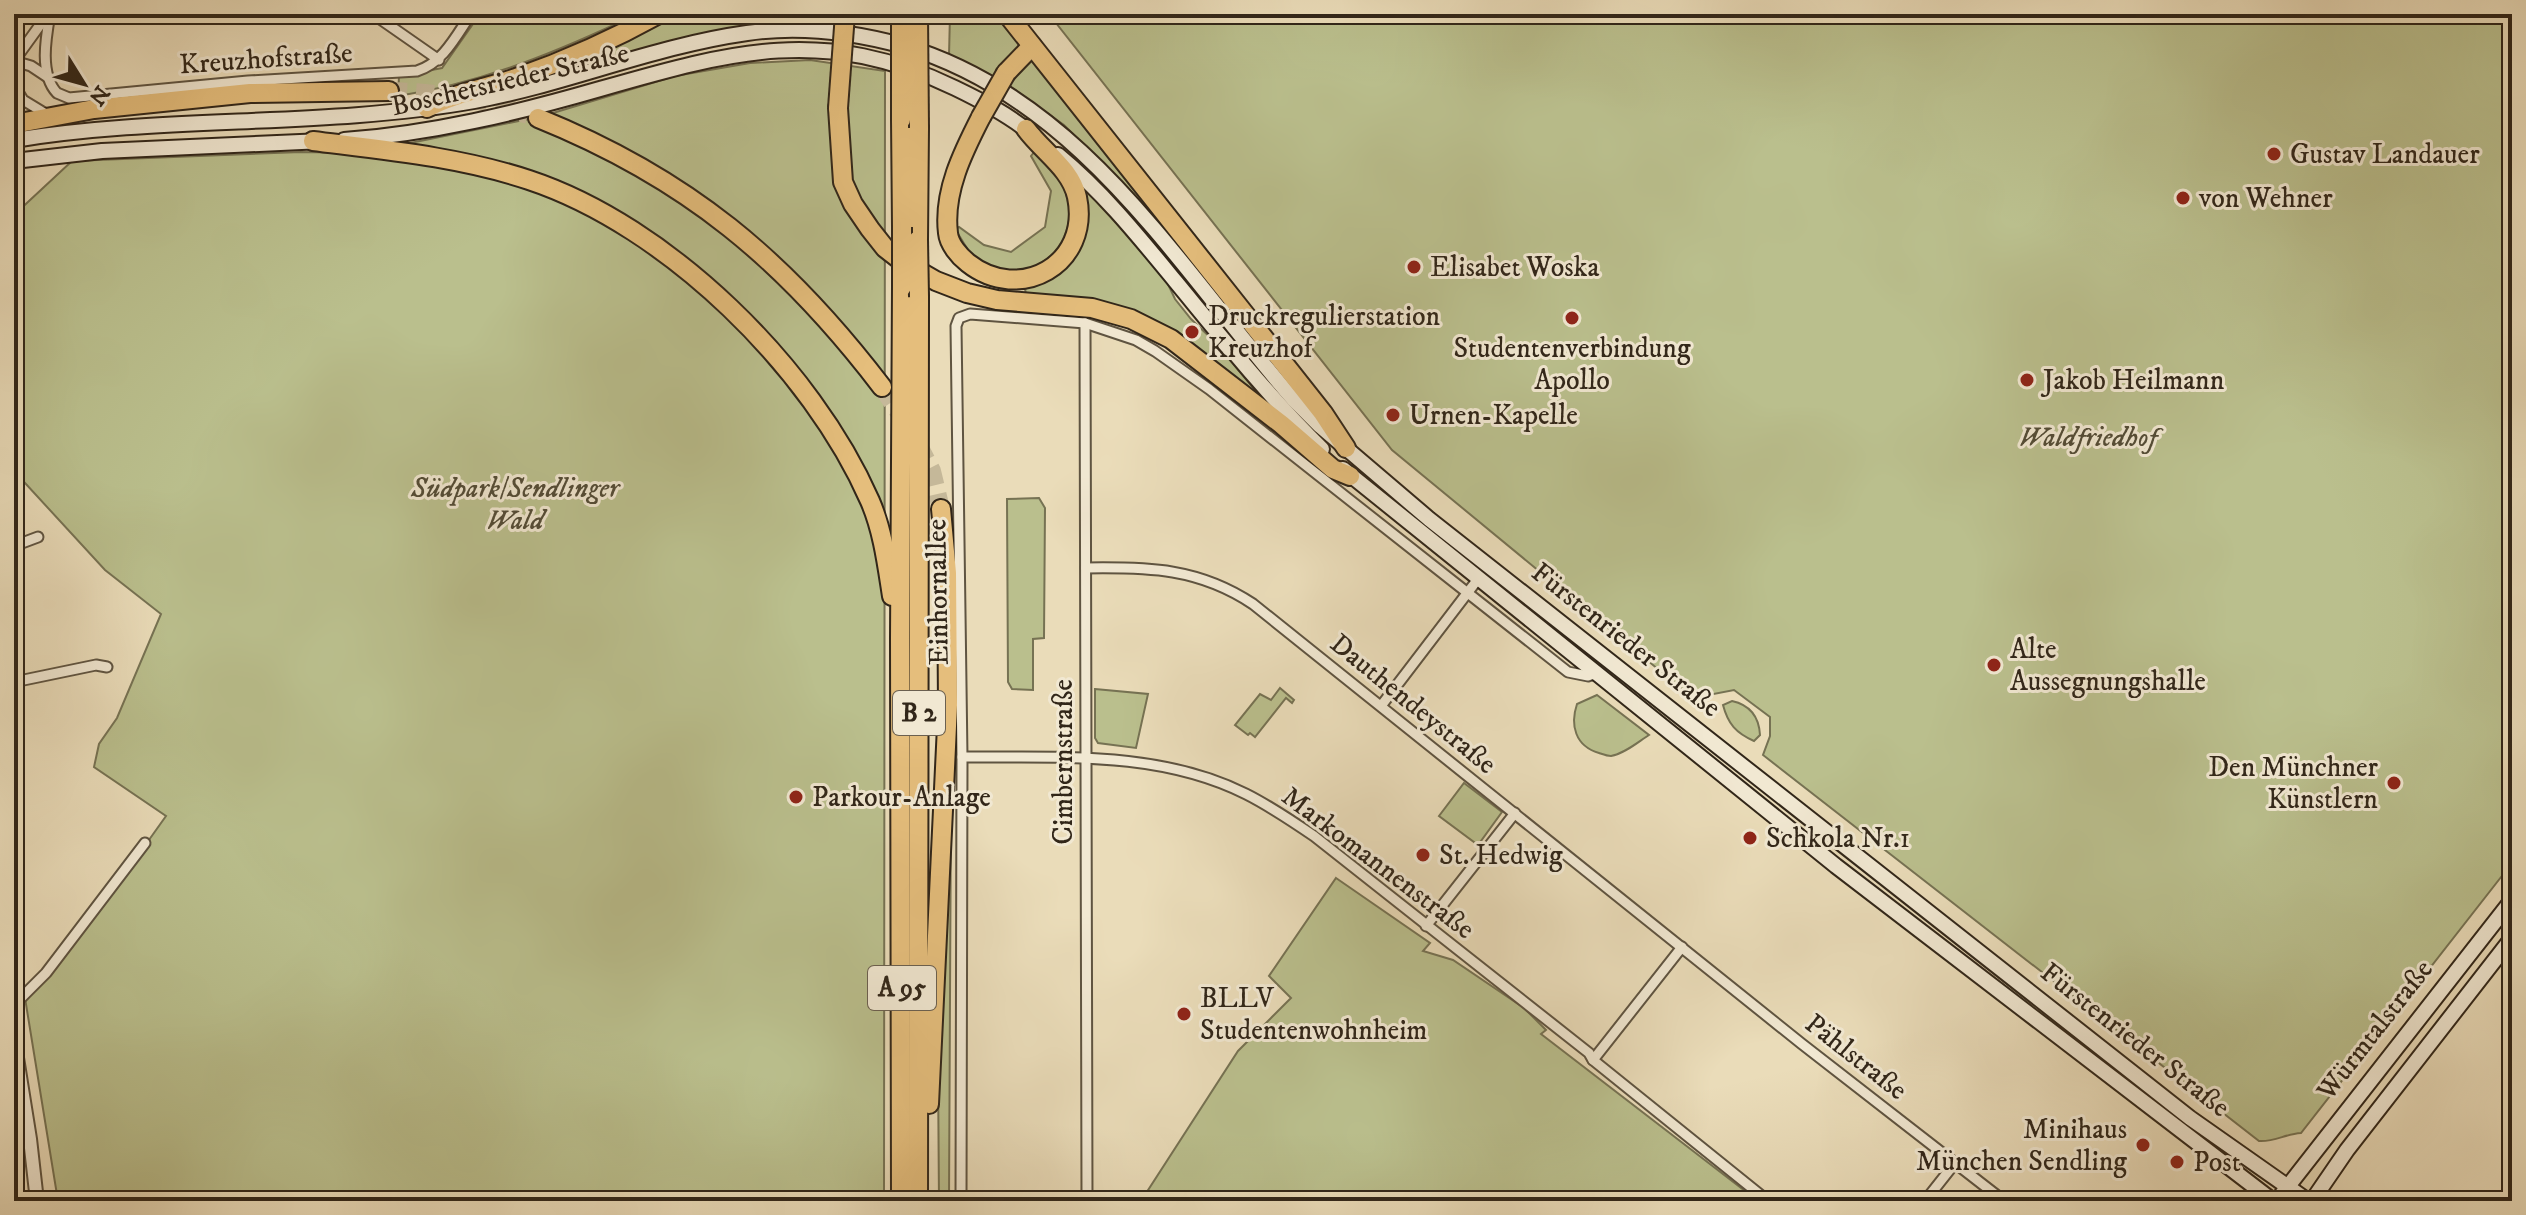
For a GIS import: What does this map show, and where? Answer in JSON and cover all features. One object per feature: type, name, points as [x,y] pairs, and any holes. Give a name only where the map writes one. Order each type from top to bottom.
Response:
[{"type":"highway","points":[[427,108],[444,98],[469,94],[519,77],[596,45],[659,14]]},
{"type":"highway","points":[[845,14],[838,108],[843,182],[853,204],[885,248],[936,281],[967,293],[997,300],[1092,308],[1131,319],[1171,339],[1281,424],[1333,469],[1350,476]]},
{"type":"highway","name":"A 95","points":[[901,14],[901,1201]]},
{"type":"highway","name":"B 2","points":[[918,14],[918,1201]]},
{"type":"highway","points":[[1007,14],[1323,413],[1346,448]]},
{"type":"highway","points":[[1026,129],[1039,147],[1068,174],[1077,196],[1078,225],[1069,250],[1054,267],[1017,281],[997,279],[977,270],[960,257],[948,237],[948,205],[957,169],[981,117],[1006,73],[1032,46]]},
{"type":"highway","points":[[14,124],[124,105],[250,93],[389,91]]},
{"type":"highway","points":[[538,118],[614,152],[702,205],[767,258],[809,298],[882,387]]},
{"type":"highway","points":[[313,141],[456,161],[529,180],[618,222],[688,270],[738,316],[807,395],[845,450],[871,504],[882,539],[900,639]]},
{"type":"highway","points":[[918,1129],[930,1101],[945,766],[947,573],[941,509]]},
{"type":"main road","name":"Boschetsrieder Straße","points":[[14,140],[89,129],[330,119],[427,108],[528,89],[674,47],[749,32],[806,30],[849,33],[919,51],[962,68]]},
{"type":"main road","name":"Boschetsrieder Straße","points":[[14,161],[102,151],[313,141],[422,131],[492,117],[676,66],[750,52],[804,49],[845,52],[919,71],[960,90]]},
{"type":"main road","name":"Fürstenrieder Straße","points":[[962,68],[1044,118],[1095,163],[1142,215],[1293,399],[1346,448],[1441,528],[2190,1118],[2280,1196]]},
{"type":"main road","name":"Fürstenrieder Straße","points":[[960,90],[1026,129],[1082,175],[1130,225],[1259,384],[1350,476],[1972,972],[2280,1196],[2310,1201]]},
{"type":"main road","points":[[1738,784],[1749,770]]},
{"type":"main road","name":"Würmtalstraße","points":[[2280,1196],[2512,900]]},
{"type":"main road","name":"Würmtalstraße","points":[[2310,1201],[2512,938]]},
{"type":"street","points":[[14,61],[49,14]]},
{"type":"street","points":[[49,14],[46,35],[49,78]]},
{"type":"street","points":[[373,14],[439,60],[471,14]]},
{"type":"street","name":"Kreuzhofstraße","points":[[14,61],[31,66],[49,78],[57,93],[69,98],[248,81],[417,71],[439,60]]},
{"type":"street","points":[[14,85],[23,100],[35,110],[59,116]]},
{"type":"street","name":"Fürstenrieder Straße","points":[[959,318],[970,314],[1085,323],[1136,340],[1209,389],[1568,672],[1588,676],[1597,673]]},
{"type":"street","name":"Einhornallee","points":[[959,318],[956,326],[962,757],[961,1201]]},
{"type":"street","name":"Cimbernstraße","points":[[1085,323],[1087,1201]]},
{"type":"street","points":[[14,546],[38,537]]},
{"type":"street","name":"Dauthendeystraße","points":[[1086,568],[1168,569],[1216,585],[1253,604],[1682,947]]},
{"type":"street","points":[[1381,706],[1478,579]]},
{"type":"street","points":[[14,682],[96,665],[107,667]]},
{"type":"street","name":"Markomannenstraße","points":[[962,757],[1085,758],[1139,762],[1168,767],[1244,793],[1314,836],[1589,1053],[1593,1060],[1768,1201]]},
{"type":"street","points":[[1426,926],[1515,813]]},
{"type":"street","points":[[14,1005],[46,973],[145,843]]},
{"type":"street","points":[[1593,1060],[1682,947]]},
{"type":"street","name":"Pählstraße","points":[[1682,947],[2004,1201]]},
{"type":"street","points":[[14,1039],[37,1201]]},
{"type":"street","points":[[1925,1201],[1955,1163]]},
{"type":"green space","points":[[480,14],[637,14],[520,64],[460,83],[398,96],[399,76],[442,68]]},
{"type":"green space","points":[[672,14],[816,14],[814,24],[719,31],[668,42],[594,65],[594,52]]},
{"type":"green space","points":[[950,14],[996,14],[1175,239],[1173,241],[1130,191],[1064,125],[1008,85],[949,56]]},
{"type":"green space","name":"Waldfriedhof","points":[[1049,14],[2512,14],[2512,863],[2301,1133],[2259,1141],[1763,755],[1770,736],[1770,717],[1734,690],[1693,698],[1392,450]]},
{"type":"green space","name":"Südpark/Sendlinger Wald","points":[[810,60],[885,71],[884,1201],[58,1201],[25,998],[109,896],[166,816],[94,767],[99,744],[117,718],[161,614],[105,570],[14,471],[14,215],[72,161],[301,152],[361,153],[543,116],[675,76],[750,63]]},
{"type":"green space","points":[[1035,151],[1065,190],[1069,217],[1065,234],[1057,249],[1044,261],[1012,271],[995,269],[974,257],[955,229],[959,227],[984,245],[1011,252],[1045,227],[1051,191],[1031,156]]},
{"type":"green space","points":[[1081,183],[1133,238],[1191,319],[1256,391],[1253,394],[1178,336],[1026,294],[1025,289],[1056,271],[1080,245],[1087,217]]},
{"type":"green space","points":[[1039,498],[1045,508],[1044,638],[1033,639],[1033,690],[1012,689],[1008,682],[1007,499]]},
{"type":"green space","points":[[1280,688],[1294,700],[1292,703],[1286,698],[1255,737],[1235,725],[1260,694],[1271,700]]},
{"type":"green space","points":[[1095,689],[1148,694],[1136,748],[1098,743],[1095,738]]},
{"type":"green space","points":[[1597,695],[1649,735],[1611,756],[1584,745],[1576,734],[1574,720],[1577,704]]},
{"type":"green space","points":[[1732,701],[1744,705],[1755,717],[1760,735],[1754,741],[1742,735],[1727,718],[1723,705]]},
{"type":"green space","points":[[1464,783],[1502,812],[1478,845],[1439,816]]},
{"type":"green space","points":[[951,797],[949,1201],[939,1201],[938,1069]]},
{"type":"green space","points":[[1336,878],[1430,943],[1423,951],[1453,960],[1524,1008],[1546,1030],[1541,1034],[1758,1201],[1141,1201],[1238,1051],[1291,998],[1269,976]]},
{"type":"tunnel","points":[[389,91],[459,97],[528,115]]},
{"type":"tunnel","points":[[882,387],[905,422]]},
{"type":"tunnel","points":[[918,444],[932,471],[941,509]]},
{"type":"place","name":"Gustav Landauer","points":[[2274,154]]},
{"type":"place","name":"von Wehner","points":[[2183,198]]},
{"type":"place","name":"Elisabet Woska","points":[[1414,267]]},
{"type":"place","name":"Studentenverbindung Apollo","points":[[1572,318]]},
{"type":"place","name":"Druckregulierstation Kreuzhof","points":[[1192,332]]},
{"type":"place","name":"Jakob Heilmann","points":[[2027,380]]},
{"type":"place","name":"Urnen-Kapelle","points":[[1393,415]]},
{"type":"place","name":"Alte Aussegnungshalle","points":[[1994,665]]},
{"type":"place","name":"Den Münchner Künstlern","points":[[2394,783]]},
{"type":"place","name":"Parkour-Anlage","points":[[796,797]]},
{"type":"place","name":"Schkola Nr.1","points":[[1750,838]]},
{"type":"place","name":"St. Hedwig","points":[[1423,855]]},
{"type":"place","name":"BLLV Studentenwohnheim","points":[[1184,1014]]},
{"type":"place","name":"Minihaus München Sendling","points":[[2143,1145]]},
{"type":"place","name":"Post","points":[[2177,1162]]}]
